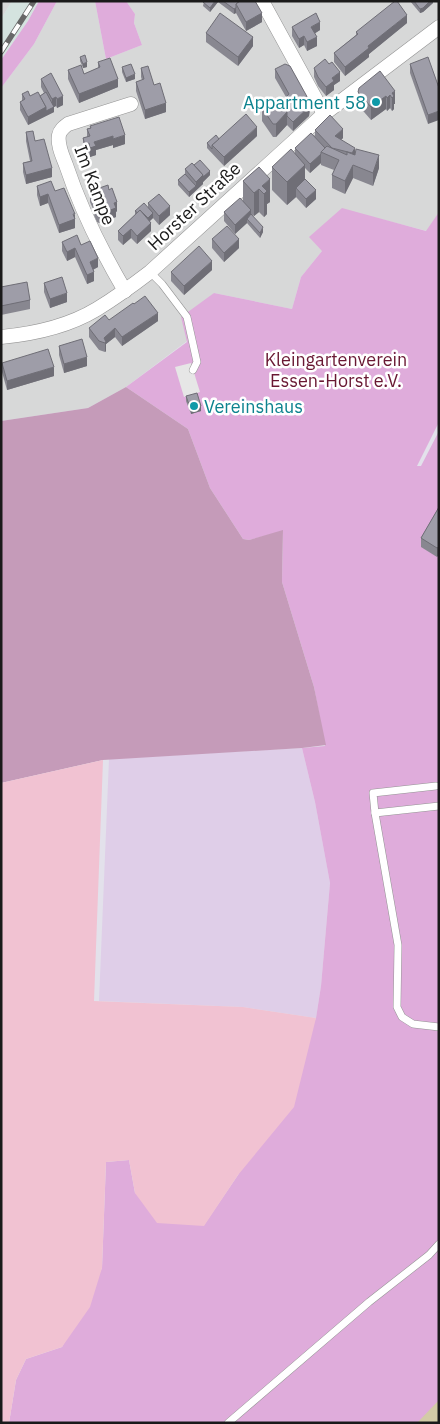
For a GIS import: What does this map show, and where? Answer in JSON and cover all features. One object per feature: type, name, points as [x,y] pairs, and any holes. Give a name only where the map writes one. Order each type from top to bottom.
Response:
[{"type":"street","points":[[263,2],[324,114]]},
{"type":"street","name":"Horster Straße","points":[[1,337],[42,330],[69,322],[95,310],[125,291],[150,272],[324,114],[439,27]]},
{"type":"street","name":"Im Kampe","points":[[125,291],[88,224],[58,140],[61,130],[68,124],[131,104]]},
{"type":"lane","points":[[150,272],[162,284],[187,317],[197,362],[193,370]]},
{"type":"lane","points":[[436,786],[373,793],[398,944],[397,1007],[402,1017],[413,1024],[439,1028]]},
{"type":"lane","points":[[375,813],[439,806]]},
{"type":"lane","points":[[228,1423],[369,1302],[429,1255],[439,1244]]},
{"type":"shaded area","points":[[1,1],[12,1],[1,19]]},
{"type":"shaded area","points":[[12,1],[39,1],[28,21],[1,60],[1,19]]},
{"type":"shaded area","points":[[57,1],[95,1],[106,59],[142,45],[134,23],[135,14],[126,1],[439,1],[439,24],[152,268],[70,318],[1,333],[1,88],[34,44]]},
{"type":"shaded area","points":[[439,28],[439,212],[427,231],[342,209],[322,251],[301,277],[292,309],[214,293],[187,341],[126,387],[88,408],[1,421],[1,338],[95,311],[324,114]]},
{"type":"shaded area","points":[[191,363],[200,392],[184,397],[175,367]]},
{"type":"shaded area","points":[[126,387],[188,429],[210,488],[243,539],[249,540],[283,530],[282,582],[314,687],[326,745],[103,760],[1,783],[1,421],[88,408]]},
{"type":"shaded area","points":[[302,748],[315,802],[330,883],[321,986],[316,1018],[243,1007],[99,1001],[109,759]]},
{"type":"shaded area","points":[[103,760],[94,1001],[243,1007],[316,1018],[294,1107],[238,1175],[204,1226],[157,1223],[135,1193],[129,1160],[106,1162],[102,1268],[90,1307],[62,1347],[26,1359],[16,1380],[9,1423],[1,1423],[1,783]]},
{"type":"shaded area","points":[[439,1400],[439,1423],[417,1423]]},
{"type":"green space","points":[[39,1],[57,1],[34,44],[1,88],[1,60],[28,21]]},
{"type":"green space","points":[[95,1],[126,1],[135,14],[134,23],[142,45],[106,59]]},
{"type":"green space","name":"Kleingartenverein Essen-Horst e.V.","points":[[342,208],[426,231],[439,212],[439,422],[417,466],[421,466],[439,431],[439,1423],[9,1423],[16,1380],[26,1359],[62,1347],[102,1268],[106,1162],[129,1160],[135,1193],[204,1225],[238,1175],[316,1018],[321,986],[330,883],[315,802],[302,748],[325,746],[314,687],[282,582],[283,531],[249,540],[243,539],[210,488],[188,429],[126,387],[187,342],[181,317],[214,293],[292,309],[301,277],[322,251],[309,237]]},
{"type":"building","points":[[204,1],[215,1],[210,8]]},
{"type":"building","points":[[223,1],[240,1],[234,9]]},
{"type":"building","points":[[240,1],[255,1],[262,13],[246,22],[236,4]]},
{"type":"building","points":[[397,1],[407,15],[345,67],[334,53],[358,34],[356,32]]},
{"type":"building","points":[[414,1],[430,1],[420,9]]},
{"type":"building","points":[[220,13],[253,37],[238,57],[206,33]]},
{"type":"building","points":[[316,13],[320,22],[311,27],[317,37],[307,42],[304,36],[299,39],[292,27]]},
{"type":"building","points":[[85,55],[87,62],[83,64],[80,57]]},
{"type":"building","points":[[428,57],[439,88],[439,111],[428,115],[410,64]]},
{"type":"building","points":[[110,58],[118,79],[79,94],[68,70],[81,65],[84,74],[100,67],[98,62]]},
{"type":"building","points":[[325,59],[329,64],[332,62],[340,72],[332,78],[334,81],[326,87],[314,68]]},
{"type":"building","points":[[131,64],[135,74],[126,78],[122,67]]},
{"type":"building","points":[[285,64],[290,66],[310,102],[309,107],[293,122],[280,105],[289,94],[275,69]]},
{"type":"building","points":[[148,66],[154,85],[160,83],[166,103],[145,110],[136,82],[144,79],[141,68]]},
{"type":"building","points":[[380,71],[395,91],[392,93],[394,96],[392,98],[390,95],[387,98],[386,96],[371,107],[358,92],[359,88]]},
{"type":"building","points":[[51,73],[63,96],[57,99],[56,97],[52,99],[41,79]]},
{"type":"building","points":[[28,91],[30,96],[38,92],[46,107],[28,117],[20,102],[25,99],[22,94]]},
{"type":"building","points":[[46,92],[54,107],[46,111],[40,96]]},
{"type":"building","points":[[273,97],[287,112],[276,124],[273,124],[262,108]]},
{"type":"building","points":[[246,114],[257,127],[224,157],[212,145]]},
{"type":"building","points":[[330,115],[343,129],[335,136],[355,148],[352,153],[332,148],[315,130]]},
{"type":"building","points":[[119,117],[125,135],[113,139],[113,136],[94,142],[96,146],[90,148],[89,143],[85,145],[83,138],[90,136],[87,129],[91,128],[90,126]]},
{"type":"building","points":[[33,131],[35,141],[44,139],[52,168],[26,175],[23,163],[32,161],[26,132]]},
{"type":"building","points":[[311,133],[325,148],[310,164],[295,148]]},
{"type":"building","points":[[216,135],[219,139],[212,145],[212,149],[207,143]]},
{"type":"building","points":[[327,146],[347,155],[347,152],[355,155],[356,149],[379,155],[373,173],[353,165],[345,181],[332,175],[339,160],[321,152]]},
{"type":"building","points":[[291,149],[305,165],[287,182],[272,167]]},
{"type":"building","points":[[200,160],[210,171],[203,177],[194,165]]},
{"type":"building","points":[[192,163],[203,175],[196,182],[185,169]]},
{"type":"building","points":[[259,167],[270,179],[262,186],[267,191],[264,194],[259,189],[254,193],[243,181]]},
{"type":"building","points":[[185,174],[196,186],[189,192],[178,180]]},
{"type":"building","points":[[305,179],[316,190],[306,199],[296,188]]},
{"type":"building","points":[[51,181],[55,191],[64,188],[75,214],[73,214],[75,219],[59,225],[48,194],[40,197],[37,186]]},
{"type":"building","points":[[108,185],[109,190],[112,188],[117,202],[114,203],[116,208],[97,214],[90,193]]},
{"type":"building","points":[[159,194],[170,206],[159,216],[148,203]]},
{"type":"building","points":[[240,198],[251,210],[235,225],[224,212]]},
{"type":"building","points":[[144,203],[153,213],[148,218],[140,210],[138,213],[135,211]]},
{"type":"building","points":[[140,210],[151,223],[137,236],[131,229],[123,236],[118,231]]},
{"type":"building","points":[[251,214],[263,227],[260,233],[247,219]]},
{"type":"building","points":[[227,226],[239,239],[224,253],[212,239]]},
{"type":"building","points":[[77,235],[81,245],[90,241],[98,258],[90,262],[94,272],[87,275],[75,248],[67,252],[62,242]]},
{"type":"building","points":[[199,246],[212,261],[184,286],[171,272]]},
{"type":"building","points":[[62,277],[67,293],[50,299],[44,283]]},
{"type":"building","points":[[27,282],[30,300],[1,306],[1,287]]},
{"type":"building","points":[[145,296],[158,313],[122,337],[115,328],[104,338],[105,343],[99,341],[89,328],[105,315],[109,320]]},
{"type":"building","points":[[82,339],[87,357],[64,364],[59,346]]},
{"type":"building","points":[[48,349],[54,367],[7,381],[2,363]]},
{"type":"building","name":"Vereinshaus","points":[[197,393],[201,406],[191,410],[186,396]]},
{"type":"building","points":[[439,507],[439,546],[437,548],[421,538]]},
{"type":"railway","points":[[1,52],[34,1]]},
{"type":"place","name":"Appartment 58","points":[[376,102]]},
{"type":"place","name":"Vereinshaus","points":[[194,406]]}]
